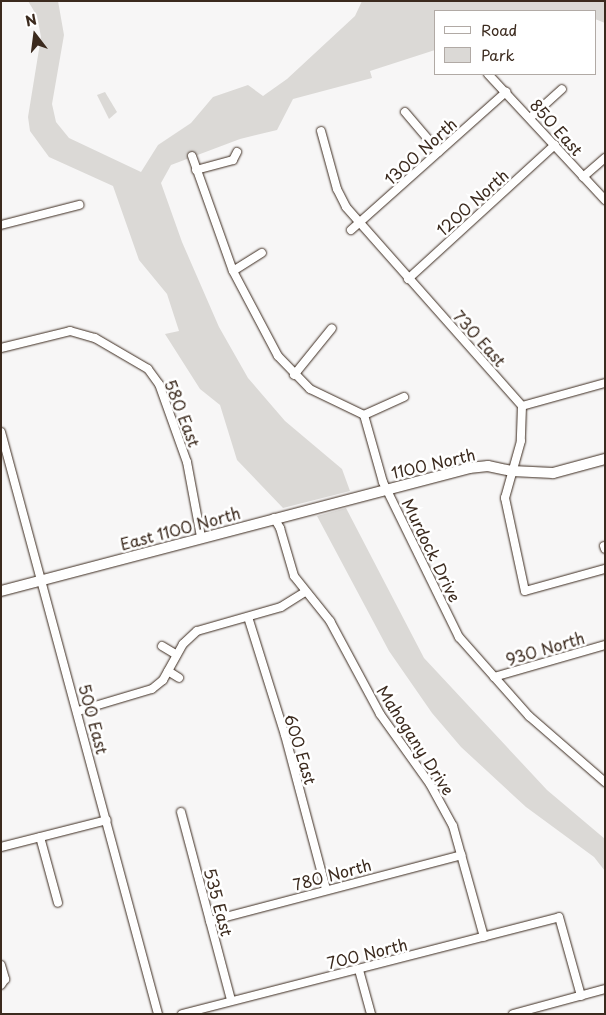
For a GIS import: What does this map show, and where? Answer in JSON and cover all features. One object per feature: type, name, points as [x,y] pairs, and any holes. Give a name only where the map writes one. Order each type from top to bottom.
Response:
[{"type":"street","name":"850 East","points":[[489,75],[605,200]]},
{"type":"street","points":[[530,118],[562,89]]},
{"type":"street","name":"1300 North","points":[[351,230],[506,92]]},
{"type":"street","points":[[406,112],[439,152]]},
{"type":"street","name":"730 East","points":[[321,131],[337,188],[359,224],[522,406]]},
{"type":"street","name":"1200 North","points":[[408,279],[555,145]]},
{"type":"street","points":[[196,170],[233,160],[236,152]]},
{"type":"street","points":[[192,156],[233,271],[278,356],[294,375],[310,389],[364,415],[404,397]]},
{"type":"street","points":[[583,177],[605,158]]},
{"type":"street","points":[[1,226],[79,205]]},
{"type":"street","points":[[233,271],[262,253]]},
{"type":"street","points":[[294,375],[332,328]]},
{"type":"street","name":"580 East","points":[[1,348],[70,331],[95,338],[148,369],[159,384],[187,462],[201,537]]},
{"type":"street","points":[[605,383],[522,406],[521,441],[505,498],[506,514],[525,591],[605,569]]},
{"type":"street","name":"Murdock Drive","points":[[364,415],[387,489],[459,637],[541,729],[605,782]]},
{"type":"street","name":"500 East","points":[[1,432],[40,581],[78,711],[158,1014]]},
{"type":"street","name":"1100 North","points":[[328,504],[468,468],[488,466],[512,471],[553,473],[605,458]]},
{"type":"street","name":"East 1100 North","points":[[40,581],[328,504]]},
{"type":"street","name":"Mahogany Drive","points":[[274,518],[280,528],[290,566],[305,592],[330,621],[380,714],[430,784],[453,826],[484,937]]},
{"type":"street","points":[[1,591],[40,581]]},
{"type":"street","points":[[78,711],[148,691],[158,684],[177,655],[197,631],[281,607],[305,592]]},
{"type":"street","name":"600 East","points":[[248,617],[285,735],[326,889]]},
{"type":"street","name":"930 North","points":[[494,677],[605,645]]},
{"type":"street","points":[[162,646],[177,655]]},
{"type":"street","points":[[168,671],[179,678]]},
{"type":"street","name":"535 East","points":[[181,812],[231,1000]]},
{"type":"street","points":[[1,847],[107,820]]},
{"type":"street","points":[[40,836],[58,903]]},
{"type":"street","name":"780 North","points":[[210,921],[326,889],[462,855]]},
{"type":"street","name":"700 North","points":[[182,1014],[559,917],[580,996]]},
{"type":"street","points":[[1,965],[3,984]]},
{"type":"street","points":[[358,970],[371,1014]]},
{"type":"street","points":[[514,1014],[605,989]]},
{"type":"green space","points":[[28,1],[58,1],[64,35],[52,104],[56,122],[69,138],[141,172],[158,145],[191,123],[213,97],[248,85],[263,96],[287,79],[355,16],[362,1],[605,1],[605,23],[596,19],[596,10],[434,10],[434,50],[370,71],[372,78],[293,99],[277,130],[240,139],[171,165],[161,183],[182,242],[219,327],[248,378],[285,421],[342,469],[350,491],[283,508],[237,460],[220,405],[200,389],[165,334],[179,331],[167,294],[139,260],[113,186],[49,157],[30,131],[28,117],[41,37],[37,16]]},
{"type":"green space","points":[[105,92],[117,112],[109,119],[97,95]]},
{"type":"green space","points":[[346,508],[424,658],[547,790],[605,839],[605,871],[594,857],[526,807],[461,747],[432,713],[389,651],[317,516]]}]
